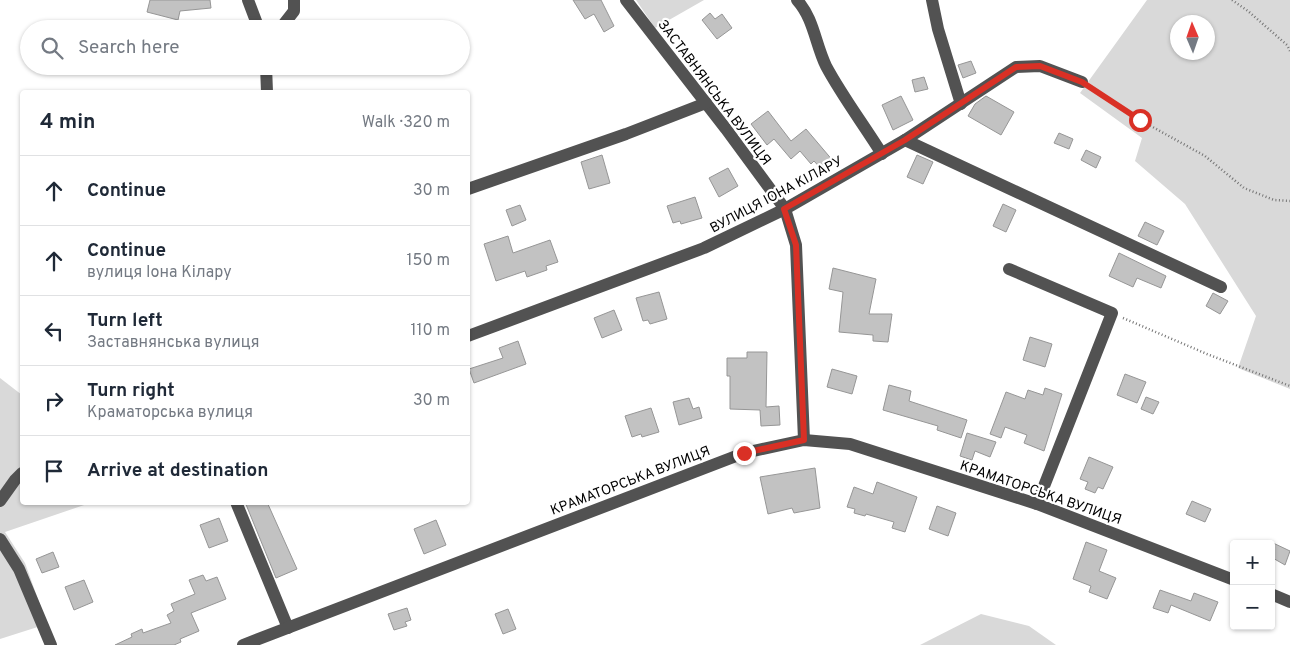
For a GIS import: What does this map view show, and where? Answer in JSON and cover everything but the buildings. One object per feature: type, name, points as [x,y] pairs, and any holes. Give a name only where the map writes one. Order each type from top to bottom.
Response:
[{"type":"street","points":[[248,0],[256,20]]},
{"type":"street","points":[[287,20],[294,11],[294,0]]},
{"type":"street","name":"ЗАСТАВНЯНСЬКА ВУЛИЦЯ","points":[[626,0],[706,103],[784,209],[796,245],[804,440]]},
{"type":"street","points":[[797,0],[805,9],[814,27],[826,65],[882,154]]},
{"type":"street","points":[[932,0],[938,29],[961,104]]},
{"type":"street","name":"ВУЛИЦЯ ІОНА КІЛАРУ","points":[[470,335],[704,248],[784,209],[905,140],[1016,67],[1040,66],[1082,82]]},
{"type":"street","points":[[266,75],[267,90]]},
{"type":"street","points":[[470,188],[626,134],[706,103]]},
{"type":"street","points":[[905,140],[1221,287]]},
{"type":"street","points":[[1009,269],[1112,313],[1037,504]]},
{"type":"street","name":"КРАМАТОРСЬКА ВУЛИЦЯ","points":[[243,645],[744,453],[804,440],[850,444],[1037,504],[1230,578]]},
{"type":"street","points":[[0,501],[20,475]]},
{"type":"street","points":[[10,487],[20,483]]},
{"type":"street","points":[[237,505],[288,628]]},
{"type":"street","points":[[0,539],[19,569],[51,645]]},
{"type":"street","points":[[1275,596],[1290,602]]},
{"type":"path","points":[[1232,0],[1248,11],[1287,45],[1290,51]]},
{"type":"path","points":[[1082,82],[1140,120],[1205,156],[1244,188],[1274,200],[1290,201]]},
{"type":"path","points":[[1112,313],[1207,354],[1290,386]]},
{"type":"shaded area","points":[[636,0],[704,0],[655,28]]},
{"type":"shaded area","points":[[1147,0],[1290,0],[1290,389],[1238,368],[1256,316],[1185,204],[1135,161],[1142,138],[1080,93]]},
{"type":"shaded area","points":[[0,378],[20,393],[20,505],[84,505],[5,532],[25,563],[47,624],[0,639]]},
{"type":"shaded area","points":[[981,614],[1029,626],[1056,645],[920,645]]},
{"type":"route","points":[[744,453],[804,440],[796,245],[784,209],[905,140],[1016,67],[1040,66],[1082,82],[1140,120]]}]
